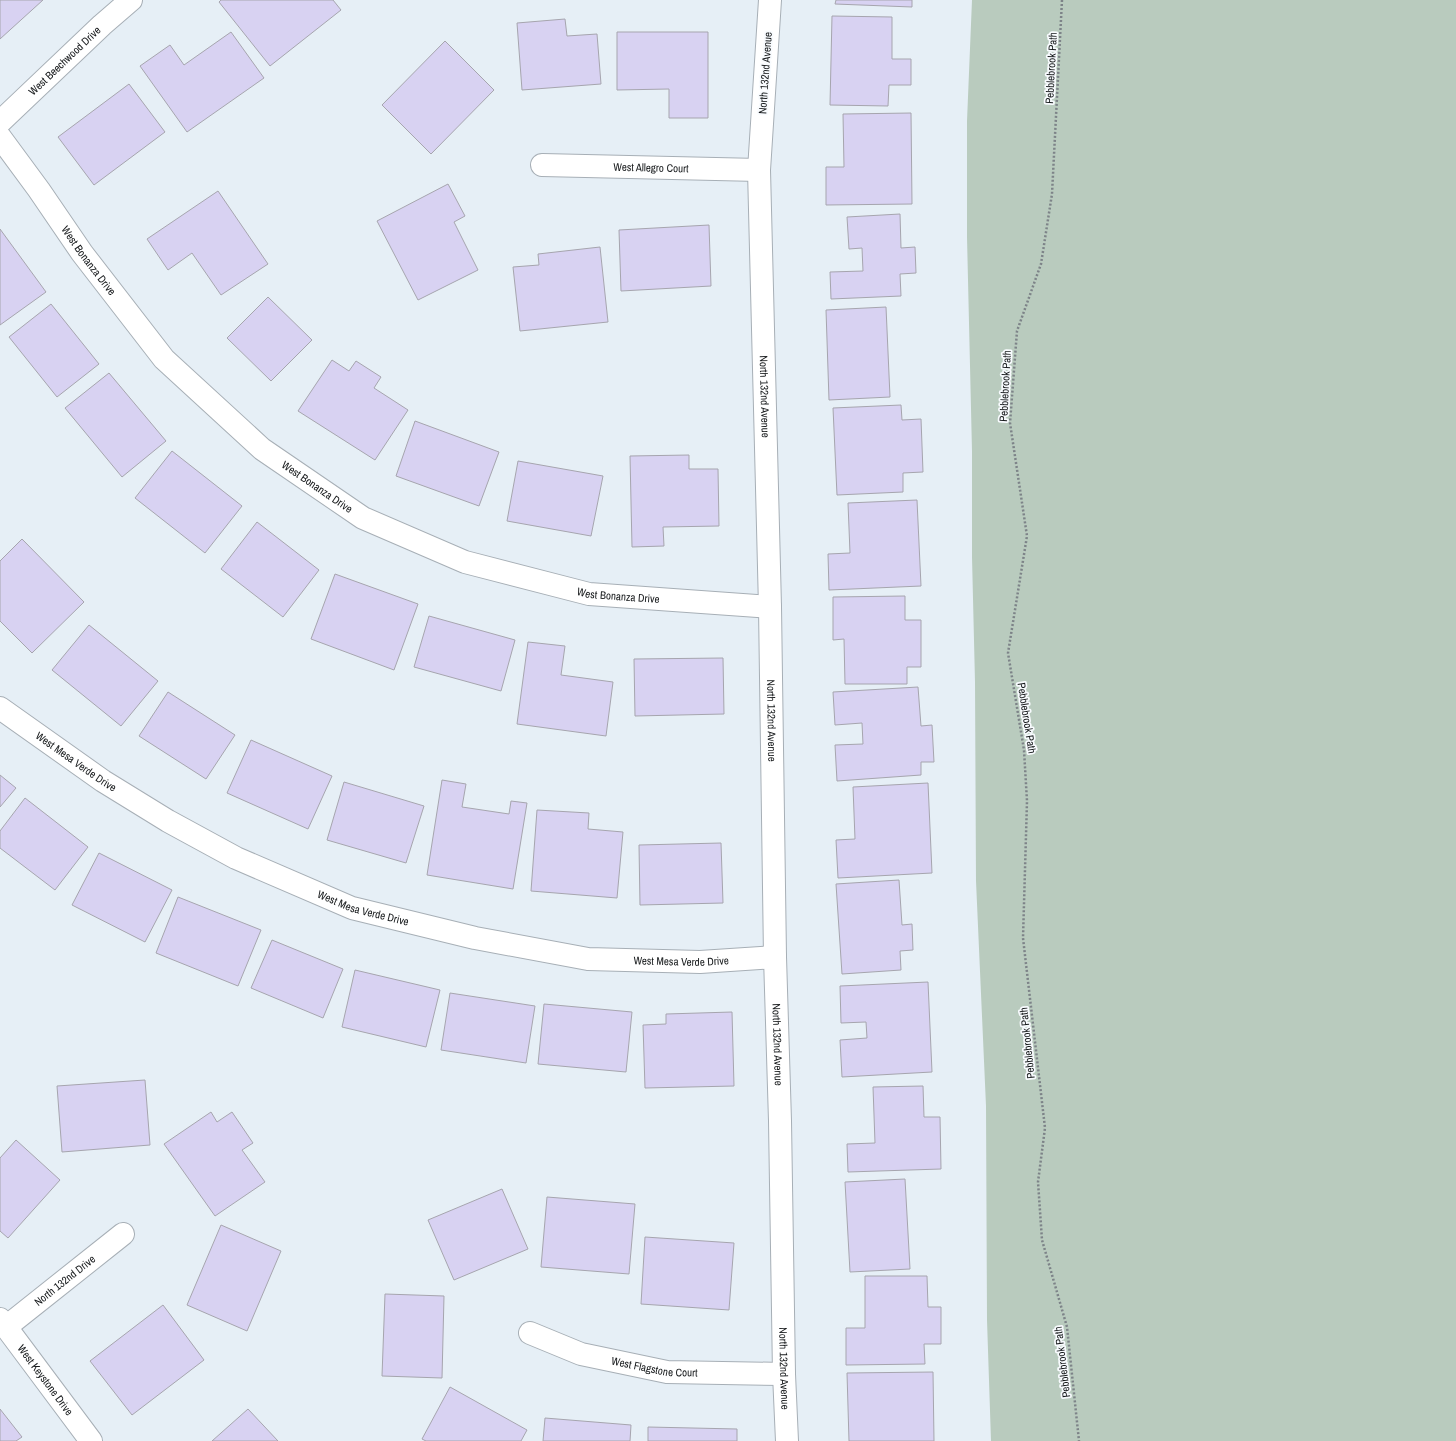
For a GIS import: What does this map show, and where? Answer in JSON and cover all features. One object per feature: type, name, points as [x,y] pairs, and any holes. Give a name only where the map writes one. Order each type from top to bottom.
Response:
[{"type":"street","name":"West Beechwood Drive","points":[[0,122],[102,25],[131,0]]},
{"type":"street","name":"North 132nd Avenue","points":[[770,0],[759,170],[770,607],[775,956],[780,1121],[784,1374],[787,1441]]},
{"type":"street","name":"West Bonanza Drive","points":[[0,137],[39,190],[82,254],[164,359],[262,449],[363,518],[465,562],[589,594],[770,607]]},
{"type":"street","name":"West Allegro Court","points":[[542,165],[759,170]]},
{"type":"street","name":"West Mesa Verde Drive","points":[[0,708],[103,781],[168,821],[236,858],[352,908],[475,938],[588,959],[700,962],[775,956]]},
{"type":"street","name":"North 132nd Drive","points":[[3,1323],[123,1234]]},
{"type":"street","name":"West Keystone Drive","points":[[3,1323],[91,1441]]},
{"type":"street","name":"West Flagstone Court","points":[[530,1333],[581,1354],[667,1372],[784,1374]]},
{"type":"path","name":"Pebblebrook Path","points":[[1062,0],[1052,194],[1041,264],[1017,331],[1010,423],[1027,536],[1008,653],[1024,750],[1027,801],[1023,938],[1045,1128],[1038,1182],[1042,1240],[1066,1327],[1079,1441]]},
{"type":"green space","points":[[972,0],[1456,0],[1456,1441],[991,1441],[987,1320],[986,1106],[976,881],[972,451],[967,237],[967,121]]},
{"type":"building","points":[[0,0],[43,0],[0,39]]},
{"type":"building","points":[[221,0],[333,0],[341,10],[270,66],[219,2]]},
{"type":"building","points":[[836,0],[912,0],[912,7],[835,4]]},
{"type":"building","points":[[832,16],[892,17],[892,59],[911,59],[911,85],[889,85],[888,106],[830,105]]},
{"type":"building","points":[[565,19],[567,36],[597,34],[601,84],[522,90],[517,23]]},
{"type":"building","points":[[231,32],[264,78],[187,132],[140,66],[170,45],[184,65]]},
{"type":"building","points":[[617,32],[708,32],[708,118],[669,118],[669,89],[617,90]]},
{"type":"building","points":[[445,41],[494,90],[431,154],[382,105]]},
{"type":"building","points":[[129,84],[165,132],[94,185],[58,137]]},
{"type":"building","points":[[911,113],[912,204],[826,205],[826,167],[844,167],[843,114]]},
{"type":"building","points":[[448,184],[465,216],[454,222],[478,270],[418,300],[377,221]]},
{"type":"building","points":[[218,191],[268,264],[221,295],[192,253],[168,270],[147,239]]},
{"type":"building","points":[[900,214],[901,248],[915,247],[916,273],[900,274],[901,296],[831,299],[830,272],[863,271],[862,248],[849,249],[847,217]]},
{"type":"building","points":[[709,225],[711,286],[621,291],[619,230]]},
{"type":"building","points":[[0,229],[46,292],[0,325]]},
{"type":"building","points":[[600,247],[608,322],[520,331],[513,267],[539,265],[538,254]]},
{"type":"building","points":[[268,297],[312,340],[271,381],[227,338]]},
{"type":"building","points":[[51,304],[99,364],[57,397],[9,337]]},
{"type":"building","points":[[886,307],[890,397],[829,400],[826,310]]},
{"type":"building","points":[[332,360],[349,371],[356,361],[381,377],[374,388],[408,410],[375,460],[298,411]]},
{"type":"building","points":[[109,373],[166,441],[122,477],[65,408]]},
{"type":"building","points":[[901,405],[902,420],[921,419],[923,472],[903,473],[903,492],[837,495],[833,408]]},
{"type":"building","points":[[415,421],[499,452],[479,506],[396,476]]},
{"type":"building","points":[[172,451],[242,506],[205,553],[135,498]]},
{"type":"building","points":[[689,455],[689,469],[718,469],[719,526],[663,527],[664,546],[632,547],[630,456]]},
{"type":"building","points":[[518,461],[603,476],[591,536],[507,521]]},
{"type":"building","points":[[917,500],[921,586],[829,590],[828,554],[850,553],[848,503]]},
{"type":"building","points":[[257,522],[319,570],[283,617],[221,569]]},
{"type":"building","points":[[22,539],[84,602],[32,653],[0,621],[0,561]]},
{"type":"building","points":[[335,574],[418,604],[394,670],[311,639]]},
{"type":"building","points":[[905,596],[905,620],[921,620],[921,667],[907,667],[907,684],[845,684],[844,639],[833,640],[833,597]]},
{"type":"building","points":[[429,616],[515,640],[501,691],[414,667]]},
{"type":"building","points":[[89,625],[158,681],[121,726],[52,670]]},
{"type":"building","points":[[528,642],[565,646],[561,675],[613,682],[606,736],[517,724]]},
{"type":"building","points":[[723,658],[724,714],[635,716],[634,659]]},
{"type":"building","points":[[918,687],[921,726],[932,725],[934,762],[921,762],[921,775],[837,781],[835,745],[863,744],[862,723],[835,725],[833,692]]},
{"type":"building","points":[[168,692],[235,735],[206,779],[139,736]]},
{"type":"building","points":[[251,740],[332,776],[308,829],[227,793]]},
{"type":"building","points":[[0,775],[16,788],[0,807]]},
{"type":"building","points":[[442,780],[466,784],[462,807],[509,814],[511,801],[527,803],[513,889],[427,875]]},
{"type":"building","points":[[344,782],[424,806],[406,863],[327,840]]},
{"type":"building","points":[[928,783],[932,873],[838,878],[836,840],[855,839],[853,787]]},
{"type":"building","points":[[25,798],[88,847],[55,890],[0,848],[0,831]]},
{"type":"building","points":[[537,810],[589,813],[588,829],[623,832],[617,898],[531,891]]},
{"type":"building","points":[[721,843],[723,903],[640,905],[639,845]]},
{"type":"building","points":[[99,853],[172,890],[145,942],[72,905]]},
{"type":"building","points":[[899,880],[902,925],[912,924],[913,950],[900,951],[901,970],[842,974],[836,884]]},
{"type":"building","points":[[178,897],[261,930],[238,986],[156,953]]},
{"type":"building","points":[[272,940],[343,969],[323,1018],[251,988]]},
{"type":"building","points":[[355,970],[440,990],[426,1047],[342,1027]]},
{"type":"building","points":[[928,982],[932,1072],[842,1077],[840,1040],[867,1038],[866,1022],[841,1023],[840,986]]},
{"type":"building","points":[[450,993],[535,1006],[526,1063],[441,1050]]},
{"type":"building","points":[[544,1004],[632,1012],[626,1072],[538,1064]]},
{"type":"building","points":[[732,1012],[734,1086],[645,1088],[643,1025],[666,1024],[666,1014]]},
{"type":"building","points":[[145,1080],[150,1145],[62,1152],[57,1086]]},
{"type":"building","points":[[923,1086],[924,1117],[940,1117],[941,1169],[848,1172],[847,1144],[875,1143],[873,1087]]},
{"type":"building","points":[[211,1112],[217,1122],[232,1112],[253,1143],[242,1150],[265,1182],[215,1216],[164,1144]]},
{"type":"building","points":[[16,1140],[60,1180],[8,1238],[0,1231],[0,1158]]},
{"type":"building","points":[[905,1179],[910,1269],[850,1272],[845,1182]]},
{"type":"building","points":[[502,1189],[528,1249],[454,1280],[428,1220]]},
{"type":"building","points":[[547,1197],[635,1204],[629,1274],[541,1267]]},
{"type":"building","points":[[221,1225],[281,1251],[247,1331],[187,1305]]},
{"type":"building","points":[[645,1237],[734,1243],[729,1310],[641,1304]]},
{"type":"building","points":[[865,1276],[927,1276],[928,1307],[941,1307],[941,1344],[924,1344],[925,1364],[846,1365],[846,1328],[865,1328]]},
{"type":"building","points":[[385,1294],[444,1296],[442,1378],[382,1376]]},
{"type":"building","points":[[163,1305],[204,1360],[132,1415],[90,1361]]},
{"type":"building","points":[[933,1372],[934,1441],[849,1441],[847,1373]]},
{"type":"building","points":[[450,1387],[527,1430],[521,1441],[426,1441],[422,1439]]},
{"type":"building","points":[[0,1409],[22,1437],[16,1441],[0,1441]]},
{"type":"building","points":[[248,1409],[278,1441],[212,1441]]},
{"type":"building","points":[[545,1418],[631,1425],[630,1441],[543,1441]]},
{"type":"building","points":[[648,1427],[737,1429],[737,1441],[648,1441]]}]
